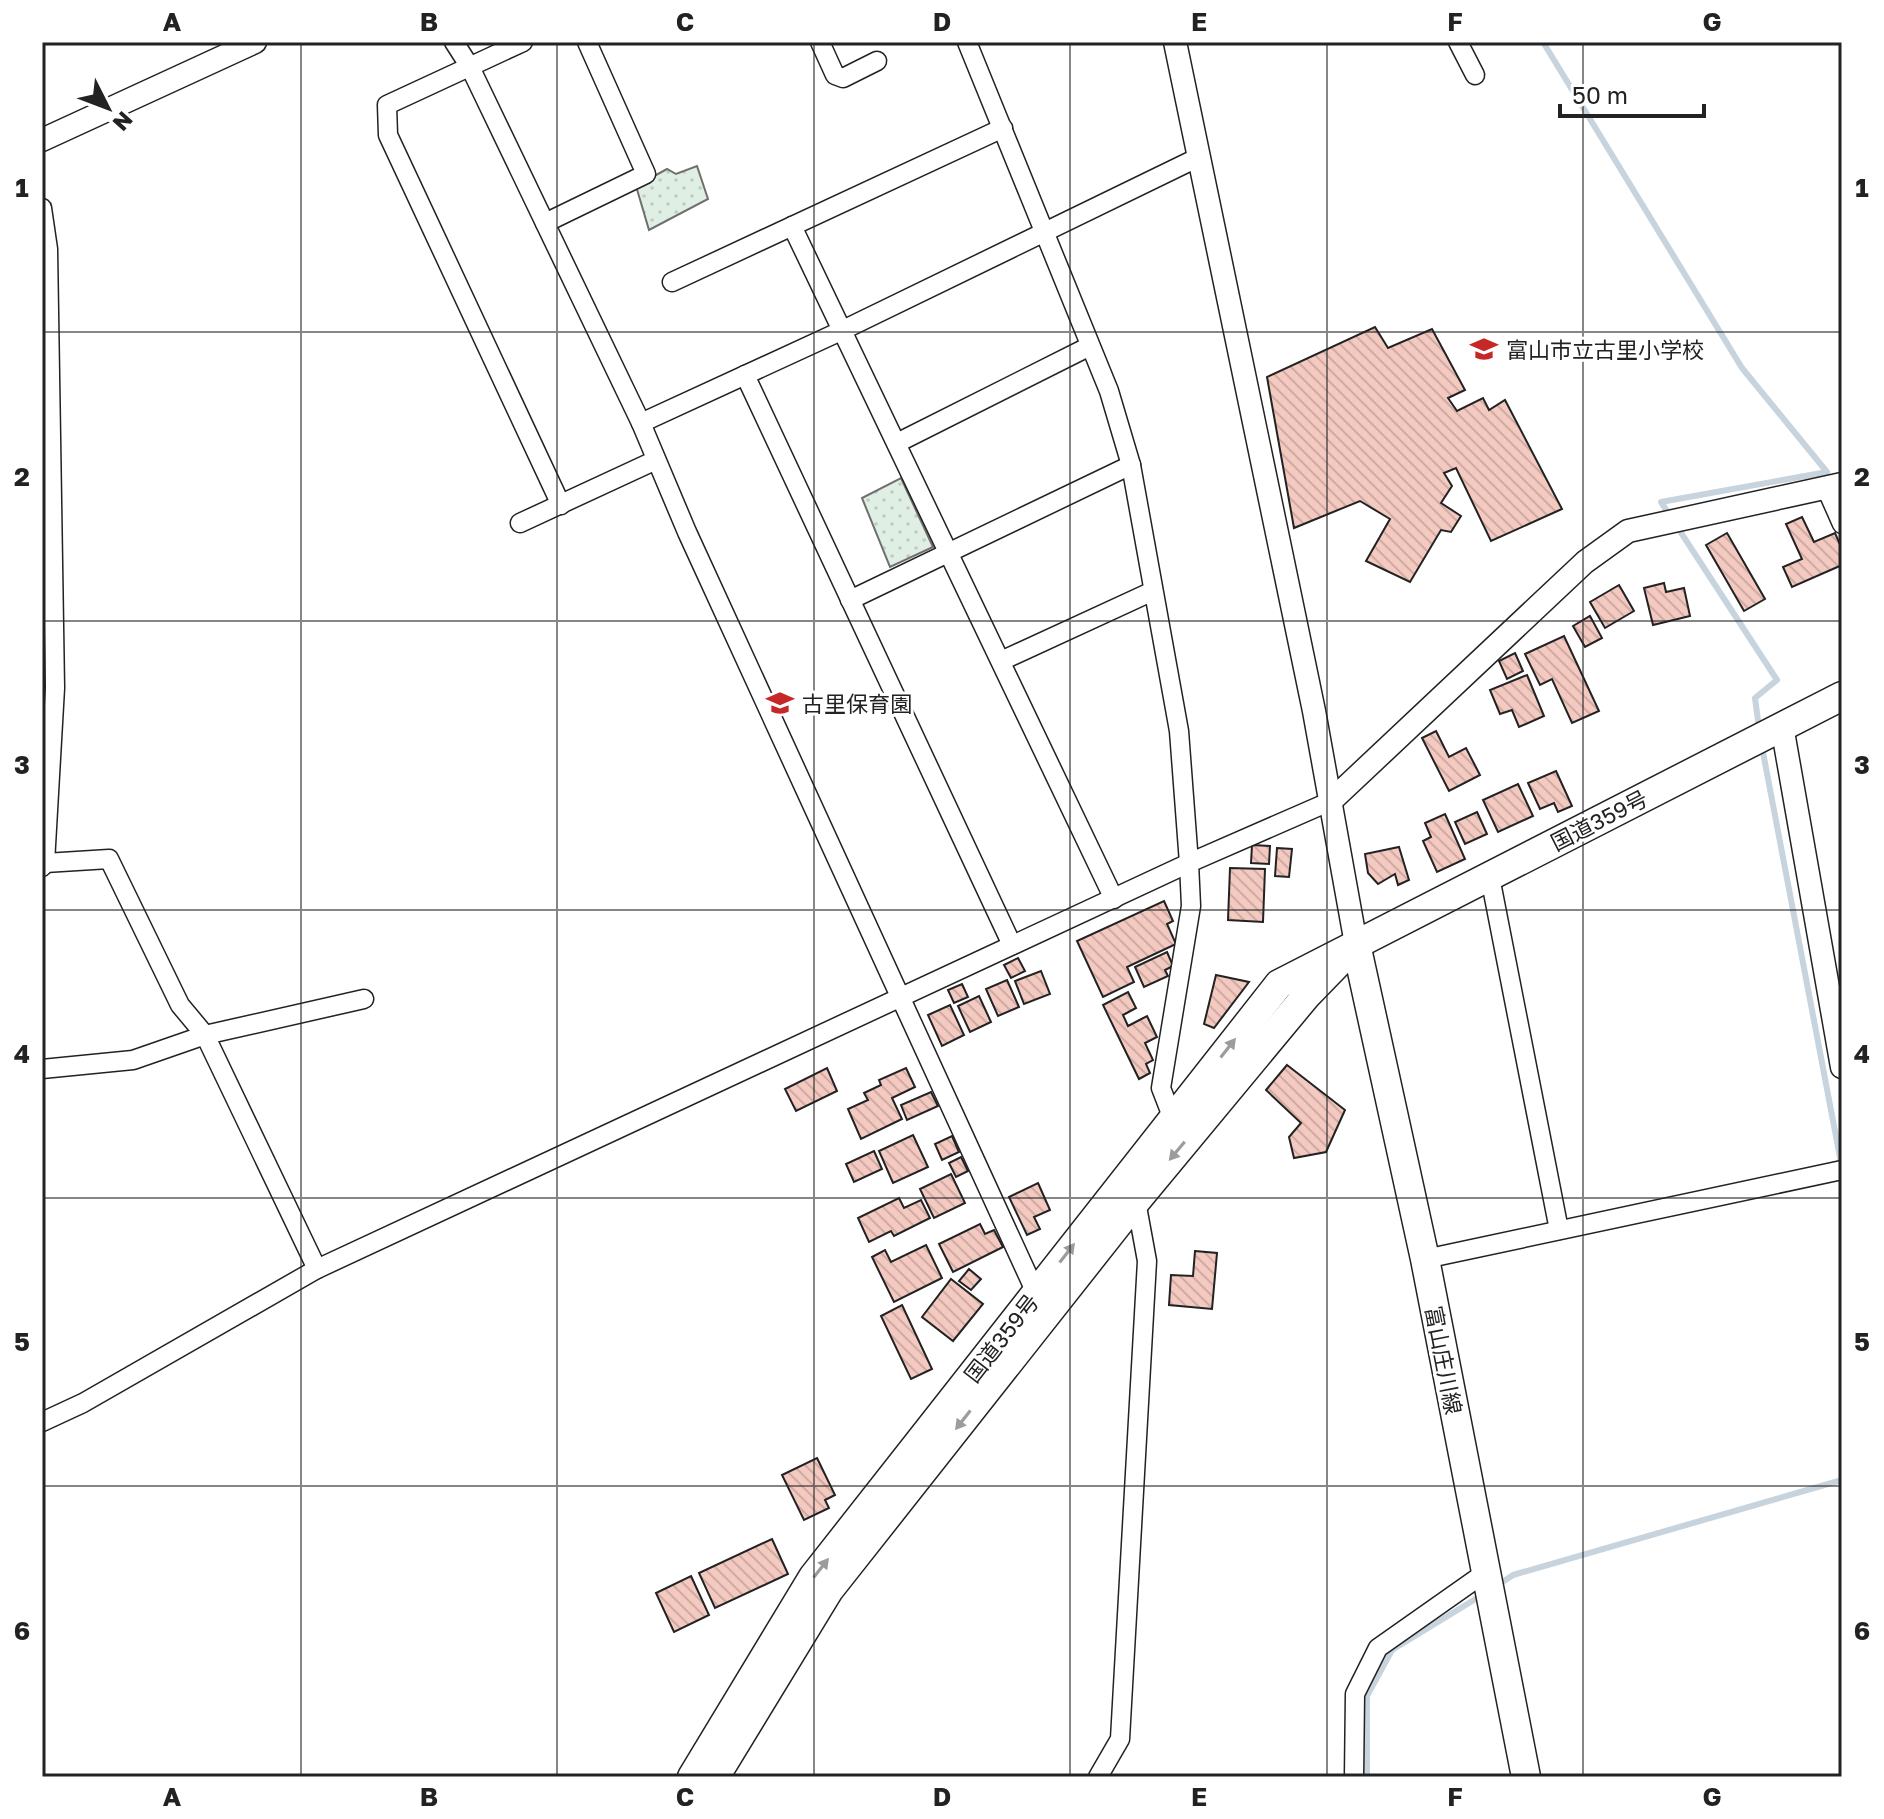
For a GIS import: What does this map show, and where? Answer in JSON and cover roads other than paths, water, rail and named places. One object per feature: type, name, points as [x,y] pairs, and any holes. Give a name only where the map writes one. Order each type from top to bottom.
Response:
[{"type":"main road","name":"国道359号","points":[[692,1777],[813,1577],[1279,984],[1842,696]]},
{"type":"main road","name":"国道359号","points":[[715,1777],[829,1590],[1136,1201],[1306,996],[1356,944]]},
{"type":"main road","name":"富山庄川線","points":[[1356,944],[1425,1259],[1526,1777]]},
{"type":"street","points":[[42,140],[255,42]]},
{"type":"street","points":[[454,42],[470,67],[641,423],[687,532],[1036,1293]]},
{"type":"street","points":[[523,42],[387,105],[388,135],[561,505]]},
{"type":"street","points":[[545,223],[646,174],[587,42]]},
{"type":"street","points":[[820,42],[835,75],[843,78],[877,61]]},
{"type":"street","points":[[967,42],[1109,391],[1131,465],[1179,731],[1189,863],[1191,906],[1161,1088],[1173,1119]]},
{"type":"street","points":[[1175,42],[1331,801],[1356,944]]},
{"type":"street","points":[[1458,42],[1475,75]]},
{"type":"street","points":[[672,282],[1003,128]]},
{"type":"street","points":[[641,423],[843,330],[1199,157]]},
{"type":"street","points":[[42,208],[48,249],[55,688],[44,865],[109,859],[180,1005],[205,1035],[317,1269]]},
{"type":"street","points":[[792,226],[1114,899]]},
{"type":"street","points":[[897,443],[1090,346]]},
{"type":"street","points":[[745,375],[1012,945]]},
{"type":"street","points":[[520,523],[656,460]]},
{"type":"street","points":[[850,600],[1131,465]]},
{"type":"street","points":[[42,1422],[83,1403],[317,1269],[1189,863],[1331,801],[1585,562],[1628,531],[1834,486],[1842,524]]},
{"type":"street","points":[[1001,661],[1153,591]]},
{"type":"street","points":[[1782,726],[1842,1067]]},
{"type":"street","points":[[1490,877],[1559,1230]]},
{"type":"street","points":[[42,1069],[133,1060],[205,1035],[364,999]]},
{"type":"street","points":[[1425,1259],[1842,1170]]},
{"type":"street","points":[[1098,1777],[1120,1739],[1147,1261],[1136,1201]]},
{"type":"street","points":[[1354,1777],[1355,1694],[1378,1648],[1486,1572]]},
{"type":"waterway","points":[[1543,42],[1742,368],[1827,472],[1661,502],[1777,680],[1755,698],[1759,728]]},
{"type":"waterway","points":[[1762,747],[1842,1168]]},
{"type":"waterway","points":[[1498,1585],[1513,1575],[1842,1480]]},
{"type":"waterway","points":[[1367,1777],[1367,1696],[1392,1650],[1482,1595]]},
{"type":"place","name":"富山市立古里小学校","points":[[1484,349]]},
{"type":"place","name":"古里保育園","points":[[780,703]]}]
